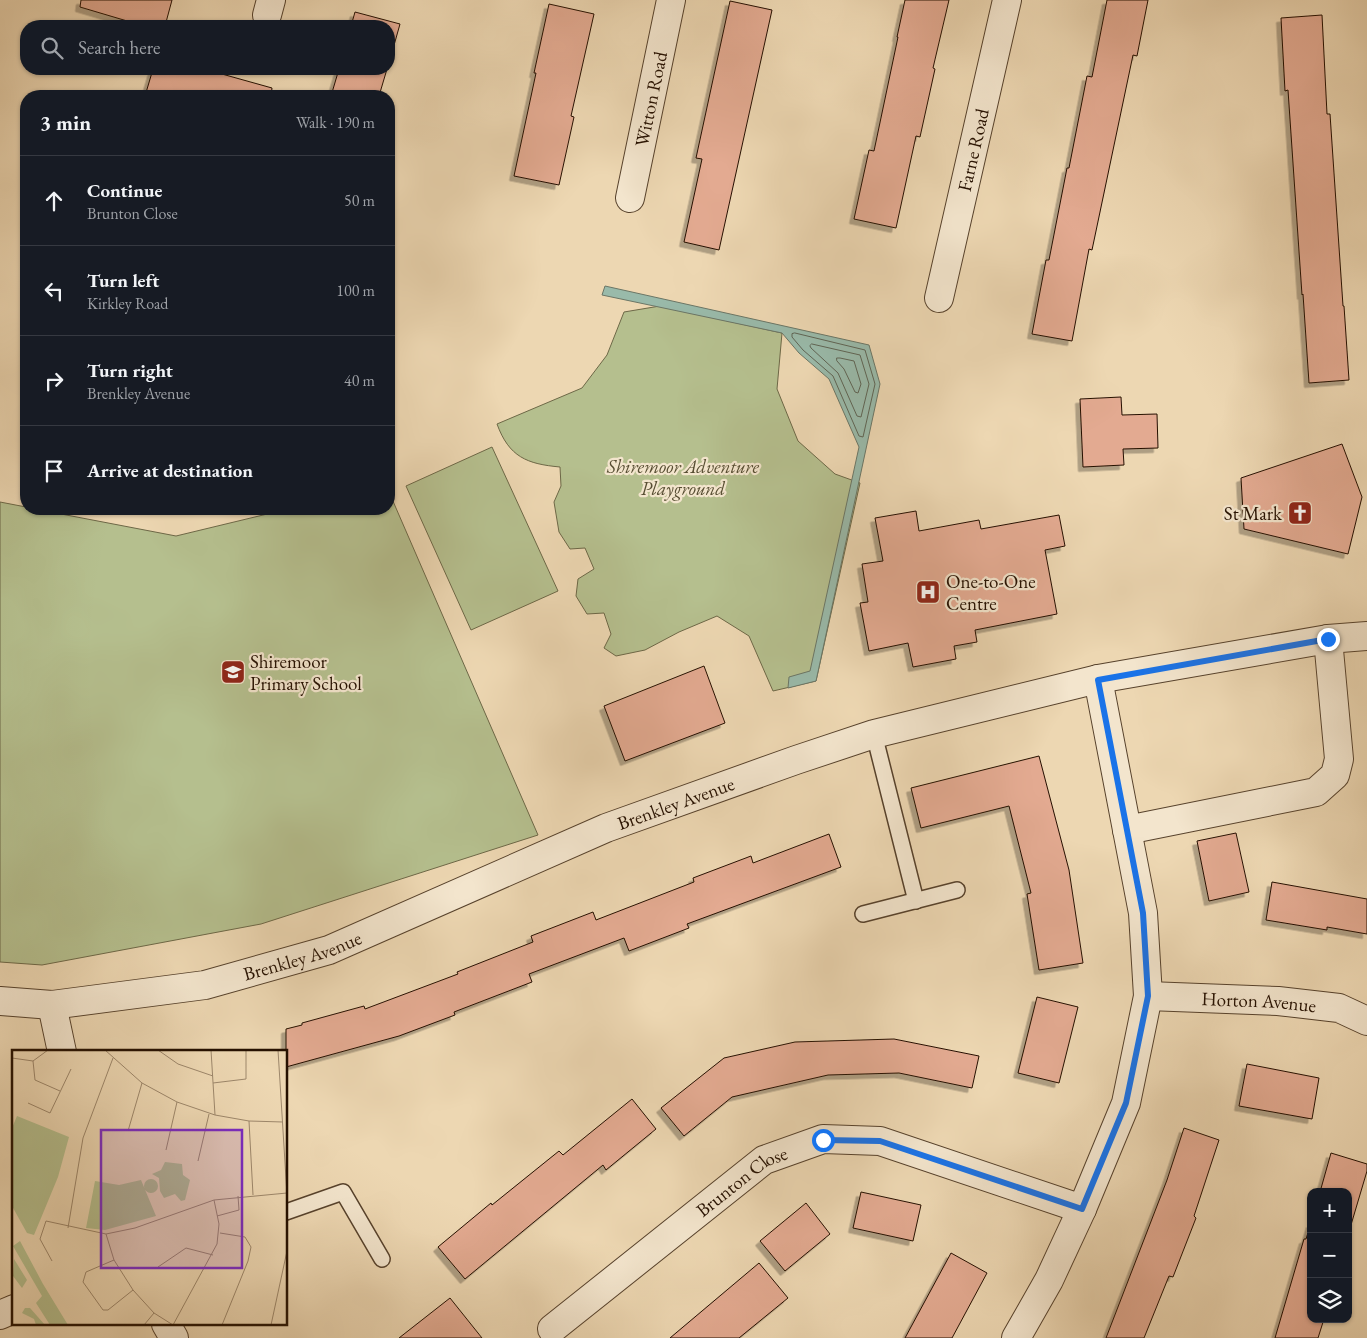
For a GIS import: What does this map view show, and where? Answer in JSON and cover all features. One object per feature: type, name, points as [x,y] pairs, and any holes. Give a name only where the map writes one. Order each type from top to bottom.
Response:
[{"type":"street","name":"Witton Road","points":[[630,198],[671,0]]},
{"type":"street","name":"Farne Road","points":[[939,298],[1006,0]]},
{"type":"street","name":"Brenkley Avenue","points":[[0,1001],[52,1005],[205,985],[330,950],[606,828],[874,734],[1098,680],[1328,639],[1367,636]]},
{"type":"street","points":[[1127,830],[1316,792],[1335,775],[1339,759],[1328,639]]},
{"type":"street","points":[[1016,1338],[1049,1280],[1082,1209],[1126,1103],[1148,996],[1143,913],[1098,680]]},
{"type":"street","name":"Horton Avenue","points":[[1148,996],[1278,1001],[1339,1008],[1367,1021]]},
{"type":"street","points":[[52,1005],[62,1050]]},
{"type":"street","name":"Brunton Close","points":[[552,1329],[764,1160],[823,1140],[880,1141],[1082,1209]]},
{"type":"street","points":[[0,1315],[12,1310]]},
{"type":"street","points":[[167,1326],[174,1338]]},
{"type":"lane","points":[[874,734],[916,901]]},
{"type":"lane","points":[[863,914],[957,890]]},
{"type":"lane","points":[[288,1211],[343,1192],[382,1259]]},
{"type":"green space","name":"Shiremoor Adventure Playground","points":[[660,306],[782,333],[777,389],[798,441],[835,474],[860,483],[816,681],[773,691],[749,636],[717,616],[679,632],[645,650],[616,656],[604,648],[611,634],[604,613],[587,614],[576,596],[578,579],[594,569],[585,548],[570,549],[559,532],[554,502],[561,486],[560,467],[538,464],[521,457],[507,444],[497,424],[582,388],[607,355],[624,312]]},
{"type":"green space","points":[[492,447],[558,591],[471,630],[406,486]]},
{"type":"green space","name":"Shiremoor Primary School","points":[[0,502],[20,506],[20,515],[66,515],[176,536],[263,515],[395,515],[395,506],[538,835],[261,924],[42,965],[0,962]]},
{"type":"water","points":[[605,286],[869,345],[880,384],[816,681],[788,688],[789,677],[810,671],[859,447],[829,379],[799,353],[782,333],[602,295]]},
{"type":"building","points":[[81,0],[172,0],[167,20],[124,20],[80,7]]},
{"type":"building","points":[[905,0],[949,0],[933,68],[935,69],[920,137],[916,136],[896,228],[854,219],[869,150],[874,151]]},
{"type":"building","points":[[1107,0],[1148,0],[1137,56],[1133,55],[1092,250],[1089,249],[1072,341],[1032,334],[1046,260],[1049,260],[1087,76],[1092,77]]},
{"type":"building","points":[[730,1],[772,10],[719,250],[684,242],[702,159],[696,158]]},
{"type":"building","points":[[549,4],[594,14],[571,116],[574,117],[559,185],[514,176]]},
{"type":"building","points":[[355,12],[385,20],[353,20]]},
{"type":"building","points":[[1322,15],[1327,114],[1330,114],[1349,380],[1309,383],[1288,90],[1285,91],[1281,18]]},
{"type":"building","points":[[395,23],[400,24],[395,42]]},
{"type":"building","points":[[151,75],[225,75],[272,88],[272,90],[147,90]]},
{"type":"building","points":[[337,75],[385,75],[381,90],[333,90]]},
{"type":"building","points":[[1121,397],[1122,415],[1157,414],[1158,448],[1123,449],[1124,465],[1083,467],[1080,399]]},
{"type":"building","name":"St Mark","points":[[1342,444],[1362,497],[1348,554],[1244,529],[1241,478]]},
{"type":"building","name":"One-to-One Centre","points":[[916,511],[919,531],[979,520],[981,529],[1059,515],[1065,546],[1045,550],[1057,614],[975,630],[977,642],[954,646],[956,659],[913,667],[908,643],[869,651],[860,603],[868,602],[862,564],[883,561],[875,518]]},
{"type":"building","points":[[704,666],[725,723],[625,761],[604,706]]},
{"type":"building","points":[[1039,756],[1069,870],[1083,963],[1039,970],[1027,894],[1031,893],[1009,806],[921,828],[911,788]]},
{"type":"building","points":[[1236,833],[1249,892],[1209,901],[1197,841]]},
{"type":"building","points":[[829,834],[841,867],[687,924],[689,928],[629,951],[624,938],[529,974],[532,982],[454,1012],[455,1015],[399,1036],[288,1066],[286,1029],[364,1006],[365,1009],[458,974],[457,972],[533,942],[531,936],[593,912],[596,920],[694,882],[693,878],[751,856],[753,863]]},
{"type":"building","points":[[1272,882],[1367,899],[1367,934],[1327,927],[1327,930],[1266,920]]},
{"type":"building","points":[[1037,997],[1078,1007],[1059,1083],[1018,1073]]},
{"type":"building","points":[[894,1039],[979,1056],[972,1088],[899,1073],[828,1075],[732,1097],[684,1136],[661,1108],[724,1058],[795,1042]]},
{"type":"building","points":[[1247,1064],[1319,1078],[1312,1119],[1239,1106]]},
{"type":"building","points":[[632,1099],[656,1129],[606,1170],[603,1165],[465,1279],[438,1247],[491,1203],[492,1205],[559,1151],[563,1155]]},
{"type":"building","points":[[1184,1128],[1219,1140],[1194,1216],[1196,1218],[1173,1277],[1169,1276],[1144,1338],[1106,1338],[1167,1180]]},
{"type":"building","points":[[1331,1153],[1367,1164],[1367,1171],[1352,1222],[1352,1188],[1321,1188]]},
{"type":"building","points":[[861,1192],[921,1205],[913,1241],[853,1228]]},
{"type":"building","points":[[806,1203],[830,1234],[785,1271],[760,1241]]},
{"type":"building","points":[[1307,1236],[1307,1323],[1323,1323],[1318,1338],[1275,1338],[1304,1239]]},
{"type":"building","points":[[951,1253],[987,1273],[952,1338],[905,1338]]},
{"type":"building","points":[[759,1263],[788,1298],[739,1338],[670,1338]]},
{"type":"building","points":[[450,1298],[482,1338],[399,1338]]},
{"type":"place","name":"St Mark","points":[[1300,513]]},
{"type":"place","name":"One-to-One Centre","points":[[928,592]]},
{"type":"place","name":"Shiremoor Primary School","points":[[233,672]]},
{"type":"route","points":[[823,1140],[880,1141],[1082,1209],[1126,1103],[1148,996],[1143,913],[1098,680],[1328,639]]}]
